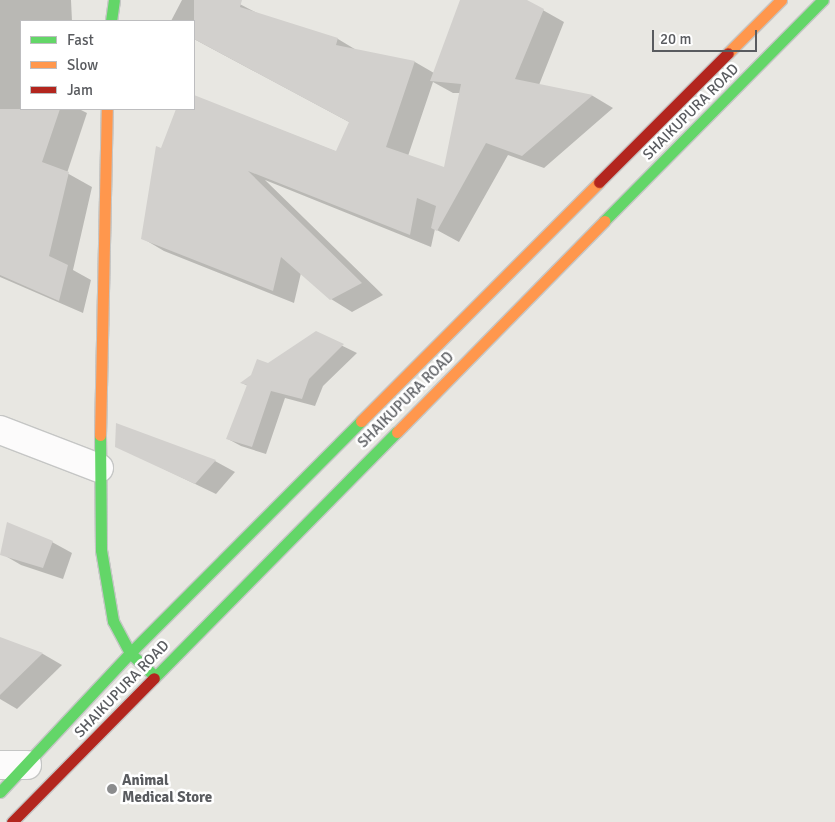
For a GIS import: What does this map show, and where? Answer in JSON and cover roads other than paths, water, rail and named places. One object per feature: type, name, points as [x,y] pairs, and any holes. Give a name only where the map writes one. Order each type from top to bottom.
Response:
[{"type":"main road","points":[[111,20],[114,0]]},
{"type":"main road","name":"SHAIKUPURA ROAD","points":[[0,792],[28,765],[130,653],[781,0]]},
{"type":"main road","name":"SHAIKUPURA ROAD","points":[[12,822],[823,0]]},
{"type":"main road","points":[[107,110],[100,468],[101,550],[113,621],[130,653],[155,676]]},
{"type":"street","points":[[0,430],[100,468]]},
{"type":"street","points":[[0,765],[28,765]]},
{"type":"place","name":"Animal Medical Store","points":[[112,789]]}]
